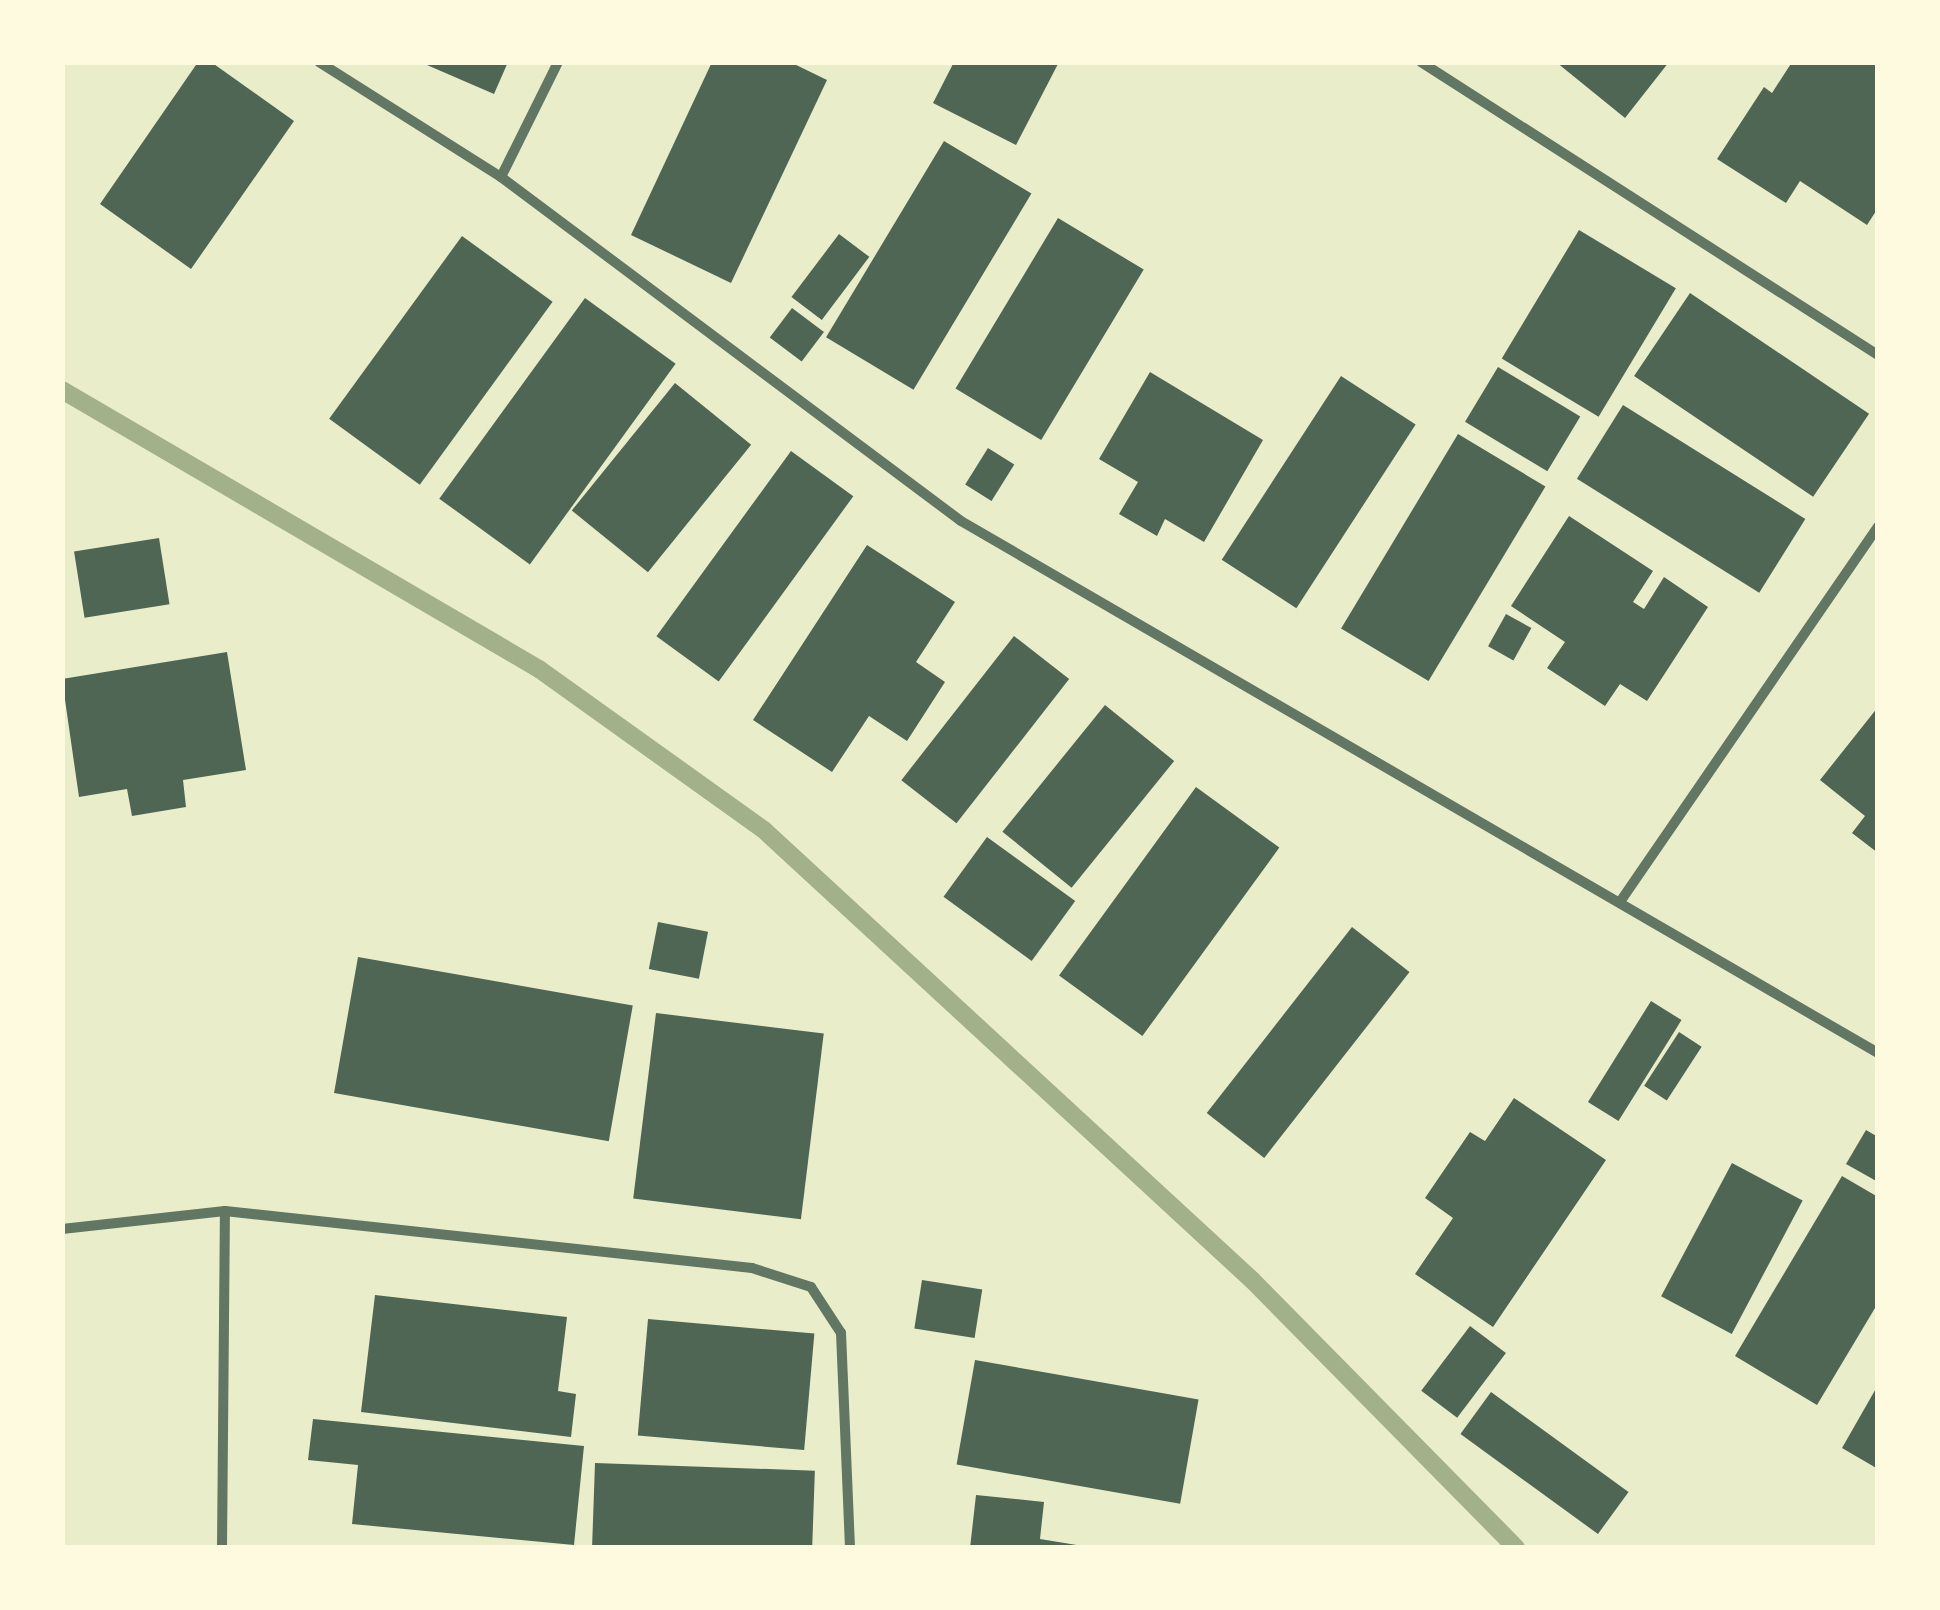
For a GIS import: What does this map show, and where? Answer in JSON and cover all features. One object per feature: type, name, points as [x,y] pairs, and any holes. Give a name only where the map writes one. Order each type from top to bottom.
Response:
[{"type":"street","points":[[320,62],[501,177],[960,521],[1622,899],[1878,1053]]},
{"type":"street","points":[[501,177],[558,62]]},
{"type":"street","points":[[1421,62],[1878,355]]},
{"type":"street","points":[[1622,899],[1878,526]]},
{"type":"street","points":[[62,1229],[225,1211],[752,1268],[811,1287],[840,1334],[850,1548]]},
{"type":"street","points":[[222,1548],[225,1211]]},
{"type":"building","points":[[198,62],[211,62],[294,121],[191,269],[100,204]]},
{"type":"building","points":[[420,62],[508,62],[494,94]]},
{"type":"building","points":[[712,62],[790,62],[827,80],[731,283],[631,235]]},
{"type":"building","points":[[954,62],[1059,62],[1016,145],[933,103]]},
{"type":"building","points":[[1556,62],[1669,62],[1625,118]]},
{"type":"building","points":[[1792,62],[1878,62],[1878,208],[1867,225],[1800,181],[1786,203],[1717,159],[1764,87],[1772,93]]},
{"type":"building","points":[[944,141],[1031,194],[913,390],[826,337]]},
{"type":"building","points":[[1058,218],[1144,270],[1041,440],[956,389]]},
{"type":"building","points":[[1579,230],[1676,288],[1599,417],[1502,359]]},
{"type":"building","points":[[839,234],[869,257],[822,320],[791,297]]},
{"type":"building","points":[[462,236],[553,302],[420,485],[329,419]]},
{"type":"building","points":[[1690,293],[1869,414],[1813,497],[1634,376]]},
{"type":"building","points":[[585,298],[676,364],[530,564],[439,499]]},
{"type":"building","points":[[792,308],[824,332],[802,362],[770,338]]},
{"type":"building","points":[[1498,367],[1580,416],[1547,471],[1465,422]]},
{"type":"building","points":[[1150,372],[1263,440],[1204,542],[1165,519],[1157,536],[1119,514],[1138,482],[1099,459]]},
{"type":"building","points":[[1341,376],[1416,424],[1296,608],[1222,560]]},
{"type":"building","points":[[675,383],[751,445],[648,572],[572,510]]},
{"type":"building","points":[[1623,405],[1805,519],[1759,593],[1577,479]]},
{"type":"building","points":[[1458,434],[1545,487],[1429,681],[1341,629]]},
{"type":"building","points":[[988,448],[1014,464],[992,501],[965,484]]},
{"type":"building","points":[[791,451],[853,496],[719,682],[656,636]]},
{"type":"building","points":[[1569,516],[1653,571],[1633,602],[1644,609],[1664,577],[1708,607],[1647,701],[1620,684],[1605,706],[1547,668],[1565,642],[1511,606]]},
{"type":"building","points":[[159,538],[169,604],[85,618],[74,551]]},
{"type":"building","points":[[867,545],[955,602],[916,662],[945,682],[907,741],[869,716],[832,772],[753,720]]},
{"type":"building","points":[[1506,614],[1531,628],[1513,660],[1488,646]]},
{"type":"building","points":[[1014,636],[1069,679],[956,823],[901,780]]},
{"type":"building","points":[[227,652],[246,770],[183,780],[186,807],[132,816],[127,789],[79,797],[62,679]]},
{"type":"building","points":[[1105,705],[1174,761],[1072,888],[1002,832]]},
{"type":"building","points":[[1878,707],[1878,853],[1852,833],[1865,816],[1820,780]]},
{"type":"building","points":[[1196,787],[1279,848],[1142,1036],[1059,976]]},
{"type":"building","points":[[987,837],[1075,901],[1032,961],[944,897]]},
{"type":"building","points":[[658,922],[708,932],[699,979],[649,969]]},
{"type":"building","points":[[1352,927],[1410,972],[1264,1158],[1207,1113]]},
{"type":"building","points":[[358,957],[633,1005],[609,1141],[334,1093]]},
{"type":"building","points":[[1651,1001],[1682,1020],[1618,1121],[1588,1102]]},
{"type":"building","points":[[656,1013],[824,1034],[801,1219],[633,1199]]},
{"type":"building","points":[[1679,1032],[1702,1047],[1667,1100],[1644,1086]]},
{"type":"building","points":[[1514,1098],[1606,1160],[1493,1327],[1415,1274],[1453,1218],[1425,1198],[1470,1132],[1485,1141]]},
{"type":"building","points":[[1866,1130],[1878,1137],[1878,1182],[1846,1164]]},
{"type":"building","points":[[1732,1163],[1803,1201],[1732,1334],[1661,1296]]},
{"type":"building","points":[[1842,1176],[1878,1197],[1878,1303],[1817,1405],[1735,1356]]},
{"type":"building","points":[[922,1280],[982,1290],[975,1338],[914,1328]]},
{"type":"building","points":[[375,1295],[567,1317],[558,1391],[576,1394],[571,1437],[361,1412]]},
{"type":"building","points":[[648,1319],[814,1334],[804,1450],[638,1436]]},
{"type":"building","points":[[1470,1326],[1506,1353],[1457,1418],[1421,1391]]},
{"type":"building","points":[[975,1360],[1199,1399],[1180,1504],[957,1464]]},
{"type":"building","points":[[1878,1385],[1878,1469],[1842,1448]]},
{"type":"building","points":[[1491,1392],[1629,1492],[1598,1534],[1460,1434]]},
{"type":"building","points":[[313,1419],[584,1446],[574,1545],[352,1524],[358,1465],[308,1460]]},
{"type":"building","points":[[595,1463],[815,1471],[812,1548],[592,1548]]},
{"type":"building","points":[[976,1495],[1044,1502],[1040,1539],[1095,1548],[970,1548]]},
{"type":"waterway","points":[[62,390],[539,669],[764,830],[1252,1280],[1516,1548]]}]
